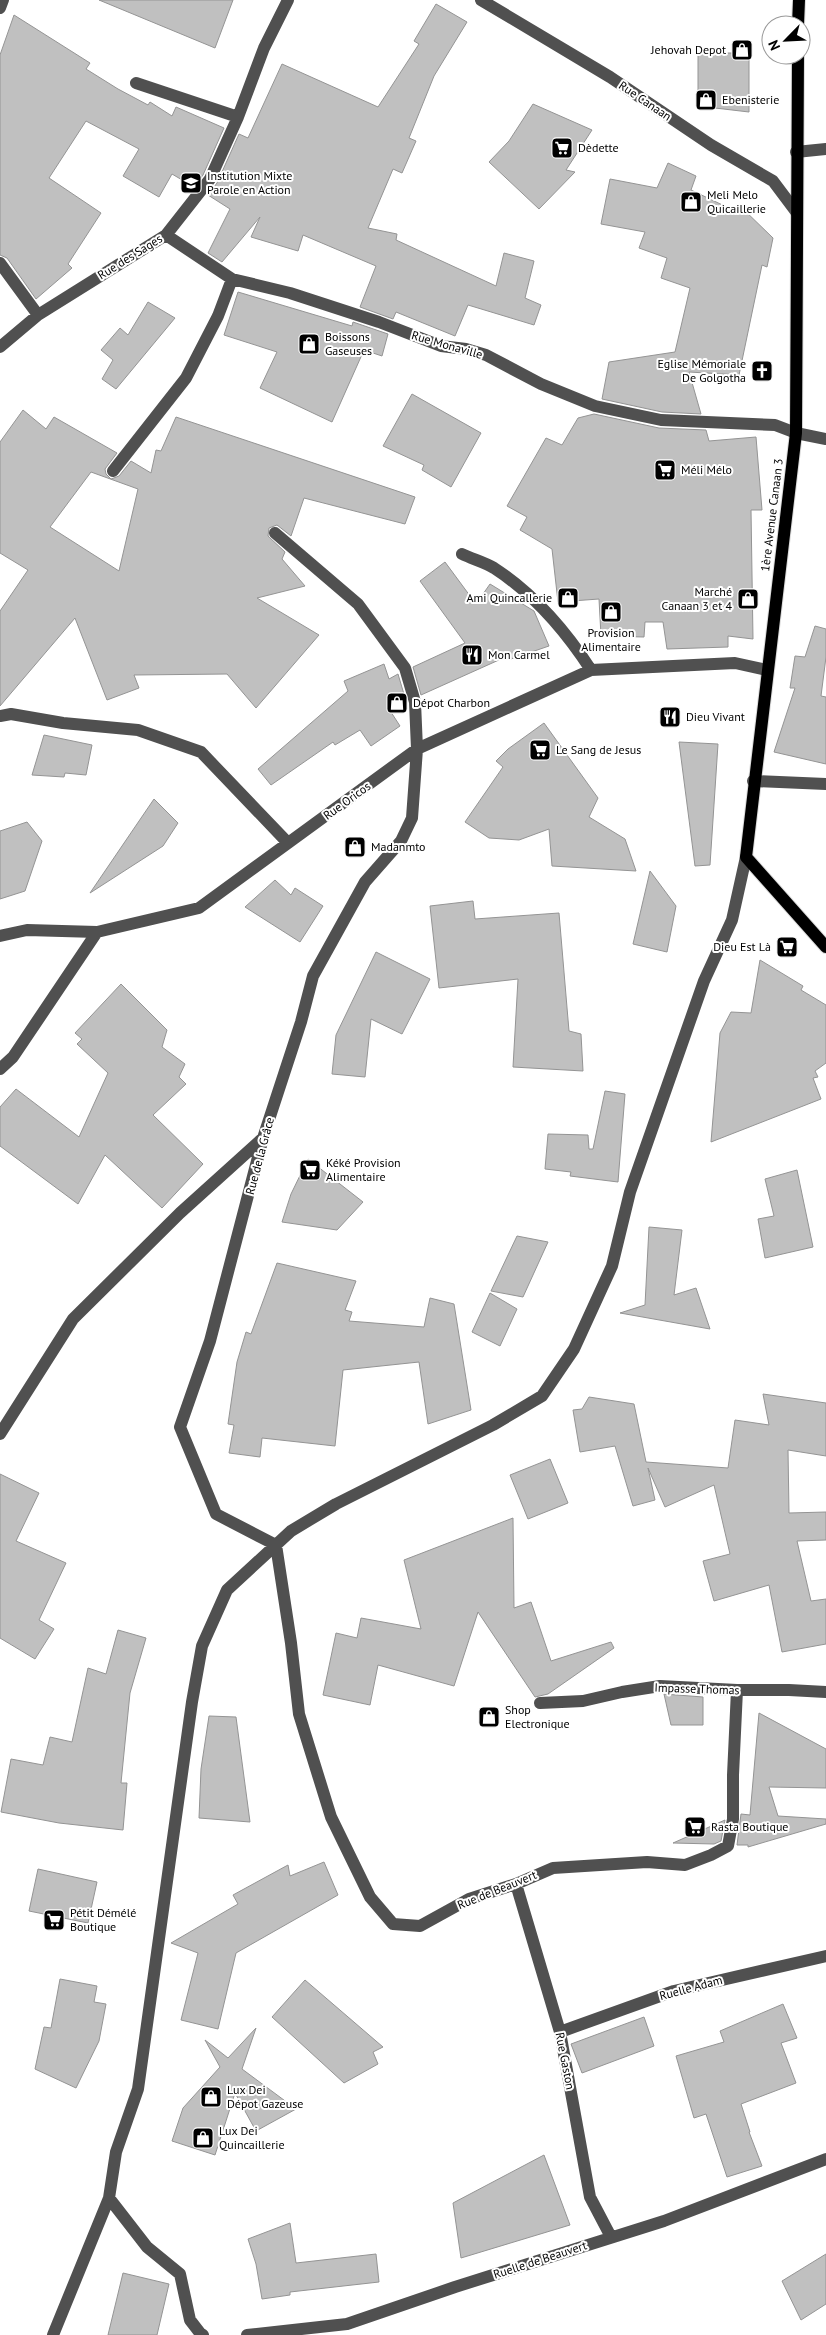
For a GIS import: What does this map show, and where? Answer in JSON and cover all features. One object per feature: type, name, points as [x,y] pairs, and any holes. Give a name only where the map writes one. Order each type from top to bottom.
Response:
[{"type":"main road","points":[[798,15],[799,0]]},
{"type":"main road","name":"1ère Avenue Canaan 3","points":[[746,857],[753,782],[796,433],[798,65]]},
{"type":"main road","points":[[746,857],[826,947]]},
{"type":"street","points":[[0,8],[3,0]]},
{"type":"street","name":"Rue des Sages","points":[[0,347],[38,315],[166,235],[210,179],[238,117],[264,48],[288,0]]},
{"type":"street","name":"Rue Canaan","points":[[481,0],[610,77],[711,145],[774,181],[797,213]]},
{"type":"street","points":[[136,83],[238,117]]},
{"type":"street","points":[[796,152],[826,149]]},
{"type":"street","name":"Rue Monaville","points":[[166,235],[232,279],[290,293],[379,322],[441,346],[466,349],[486,356],[540,384],[594,406],[660,420],[775,425],[796,433],[826,439]]},
{"type":"street","points":[[0,263],[38,315]]},
{"type":"street","points":[[114,471],[186,378],[218,316],[232,279]]},
{"type":"street","name":"Rue de la Grâce","points":[[275,533],[358,604],[405,668],[415,702],[417,749],[412,818],[401,841],[365,882],[313,976],[301,1022],[263,1138],[210,1341],[180,1427],[216,1514],[276,1545]]},
{"type":"street","points":[[462,554],[492,567],[528,592],[572,641],[591,670]]},
{"type":"street","name":"Rue Oricos","points":[[0,936],[28,930],[97,932],[199,908],[417,749],[591,670],[735,663],[767,670]]},
{"type":"street","points":[[0,716],[11,714],[63,724],[138,730],[201,752],[288,843]]},
{"type":"street","points":[[753,782],[826,784]]},
{"type":"street","points":[[53,2335],[109,2198],[116,2152],[138,2090],[192,1702],[202,1646],[228,1590],[291,1531],[336,1504],[493,1425],[542,1396],[574,1349],[612,1266],[630,1192],[704,981],[732,920],[746,857]]},
{"type":"street","points":[[0,1069],[13,1056],[97,932]]},
{"type":"street","points":[[0,1434],[73,1319],[180,1213],[263,1138]]},
{"type":"street","name":"Rue de Beauvert","points":[[276,1545],[291,1643],[299,1714],[331,1817],[370,1897],[393,1924],[420,1926],[468,1899],[516,1884],[553,1868],[647,1862],[685,1865],[728,1846],[733,1819],[737,1690]]},
{"type":"street","name":"Impasse Thomas","points":[[540,1703],[583,1701],[660,1686],[826,1692]]},
{"type":"street","name":"Rue Gaston","points":[[516,1884],[560,2032],[590,2197],[611,2237]]},
{"type":"street","name":"Ruelle Adam","points":[[560,2032],[674,1990],[826,1956]]},
{"type":"street","name":"Ruelle de Beauvert","points":[[247,2335],[347,2324],[455,2287],[664,2221],[826,2159]]},
{"type":"street","points":[[109,2198],[147,2247],[180,2274],[190,2320],[200,2333],[204,2335]]},
{"type":"building","points":[[99,0],[233,0],[215,48]]},
{"type":"building","points":[[436,4],[467,22],[434,76],[409,138],[416,141],[402,173],[393,169],[368,228],[397,234],[396,240],[496,286],[504,253],[534,261],[525,298],[541,305],[534,325],[468,305],[455,336],[396,312],[393,319],[360,307],[376,266],[303,235],[298,251],[251,237],[260,217],[222,262],[208,253],[230,209],[208,195],[217,183],[239,134],[248,138],[282,64],[378,107],[419,44],[414,41]]},
{"type":"building","points":[[14,15],[90,63],[86,69],[118,89],[148,105],[150,102],[172,116],[176,107],[224,128],[203,175],[194,187],[172,174],[159,197],[123,176],[139,149],[86,121],[49,178],[101,213],[68,264],[72,268],[36,299],[7,258],[0,255],[0,55]]},
{"type":"building","points":[[698,53],[749,53],[749,112],[698,106]]},
{"type":"building","points":[[533,104],[592,130],[566,170],[575,172],[539,209],[489,162],[509,141]]},
{"type":"building","points":[[668,163],[696,176],[691,190],[733,210],[739,205],[773,238],[767,267],[762,265],[739,375],[689,372],[701,414],[662,412],[602,399],[609,362],[675,352],[690,288],[661,278],[667,258],[639,248],[645,232],[601,224],[610,179],[657,188]]},
{"type":"building","points":[[238,292],[352,326],[353,322],[388,334],[382,356],[364,350],[332,422],[260,388],[277,352],[224,335]]},
{"type":"building","points":[[148,302],[175,318],[116,389],[102,379],[113,360],[101,350],[120,328],[128,335]]},
{"type":"building","points":[[412,394],[481,433],[451,487],[422,470],[424,465],[383,446]]},
{"type":"building","points":[[23,410],[46,429],[54,417],[117,453],[105,469],[106,474],[111,479],[119,476],[131,461],[151,473],[156,450],[161,451],[176,417],[415,497],[405,524],[304,498],[291,536],[277,525],[269,528],[268,536],[285,552],[282,559],[305,586],[257,598],[319,635],[256,708],[227,674],[134,675],[139,688],[107,700],[75,618],[0,706],[0,611],[28,570],[0,553],[0,442]],"holes":[[[91,472],[138,489],[119,571],[50,527]]]},
{"type":"building","points":[[594,414],[659,428],[706,430],[709,441],[756,437],[762,510],[751,510],[753,639],[728,636],[728,647],[667,649],[663,622],[645,622],[644,637],[601,636],[599,599],[558,602],[552,549],[520,530],[527,517],[507,506],[546,438],[562,445],[578,418]]},
{"type":"building","points":[[445,562],[476,604],[490,584],[534,611],[549,646],[511,659],[510,655],[421,695],[413,667],[465,643],[420,581]]},
{"type":"building","points":[[815,626],[826,629],[826,657],[821,696],[826,697],[826,764],[774,752],[795,688],[790,688],[795,656],[805,657]]},
{"type":"building","points":[[384,664],[389,679],[398,674],[406,701],[389,709],[400,726],[371,746],[360,730],[335,745],[333,742],[271,785],[258,769],[348,691],[344,681]]},
{"type":"building","points":[[544,723],[598,798],[589,817],[625,839],[636,871],[552,866],[549,829],[519,840],[489,838],[465,822],[503,767],[496,761],[508,749]]},
{"type":"building","points":[[44,735],[92,745],[86,775],[65,773],[64,777],[32,775]]},
{"type":"building","points":[[679,742],[718,744],[710,865],[695,866]]},
{"type":"building","points":[[154,799],[178,823],[163,846],[90,893]]},
{"type":"building","points":[[27,822],[42,841],[25,891],[0,899],[0,831]]},
{"type":"building","points":[[650,871],[676,906],[667,952],[633,944]]},
{"type":"building","points":[[275,880],[291,895],[295,888],[323,906],[300,942],[245,907]]},
{"type":"building","points":[[473,901],[475,919],[559,913],[569,1031],[581,1034],[583,1071],[513,1067],[518,979],[439,988],[430,906]]},
{"type":"building","points":[[376,952],[430,979],[402,1034],[371,1019],[365,1077],[332,1074],[336,1035]]},
{"type":"building","points":[[760,960],[803,986],[801,990],[826,1005],[826,1063],[815,1071],[818,1077],[813,1078],[821,1099],[711,1142],[720,1033],[731,1012],[751,1013]]},
{"type":"building","points":[[121,984],[167,1030],[162,1047],[185,1064],[179,1077],[186,1084],[153,1115],[203,1164],[162,1208],[105,1155],[78,1204],[0,1146],[0,1107],[16,1089],[79,1137],[108,1073],[77,1044],[82,1039],[75,1033]]},
{"type":"building","points":[[605,1091],[625,1094],[618,1182],[570,1176],[571,1172],[545,1169],[548,1134],[588,1135],[589,1149],[593,1149]]},
{"type":"building","points":[[308,1159],[363,1202],[337,1230],[282,1222],[291,1194]]},
{"type":"building","points":[[797,1170],[813,1247],[765,1258],[758,1219],[774,1216],[765,1179]]},
{"type":"building","points":[[649,1227],[682,1230],[674,1295],[696,1288],[710,1329],[620,1313],[645,1305]]},
{"type":"building","points":[[517,1236],[548,1242],[523,1297],[491,1291]]},
{"type":"building","points":[[277,1263],[356,1281],[345,1310],[352,1312],[349,1321],[424,1327],[430,1298],[454,1304],[471,1410],[428,1424],[419,1362],[343,1370],[335,1446],[262,1438],[260,1457],[229,1453],[234,1425],[228,1424],[237,1362],[246,1332],[251,1334]]},
{"type":"building","points":[[490,1293],[517,1309],[500,1346],[472,1332]]},
{"type":"building","points":[[763,1394],[826,1403],[826,1456],[788,1450],[789,1513],[826,1512],[826,1540],[797,1541],[811,1601],[826,1599],[826,1644],[782,1652],[769,1585],[714,1601],[703,1561],[730,1554],[714,1485],[665,1507],[648,1468],[655,1500],[633,1506],[615,1446],[580,1452],[573,1410],[582,1409],[589,1397],[634,1404],[646,1462],[728,1468],[735,1420],[769,1425]]},
{"type":"building","points":[[550,1459],[568,1503],[528,1519],[510,1475]]},
{"type":"building","points":[[0,1474],[39,1493],[16,1541],[66,1563],[39,1620],[54,1629],[35,1659],[0,1638]]},
{"type":"building","points":[[513,1518],[514,1608],[531,1602],[551,1661],[611,1642],[614,1648],[548,1694],[535,1697],[478,1612],[454,1686],[378,1665],[370,1705],[323,1695],[336,1633],[357,1638],[361,1618],[421,1629],[404,1560]]},
{"type":"building","points":[[118,1630],[146,1638],[130,1693],[121,1783],[127,1783],[123,1830],[59,1823],[1,1812],[11,1759],[43,1765],[50,1737],[72,1742],[88,1668],[106,1674]]},
{"type":"building","points":[[664,1694],[703,1697],[703,1725],[671,1725]]},
{"type":"building","points":[[759,1713],[826,1749],[826,1788],[769,1787],[778,1816],[826,1819],[826,1824],[748,1847],[748,1845],[737,1845],[741,1814],[750,1815]]},
{"type":"building","points":[[209,1716],[236,1717],[250,1822],[199,1818],[201,1769]]},
{"type":"building","points":[[725,1820],[721,1841],[714,1844],[673,1843]]},
{"type":"building","points":[[324,1862],[338,1895],[236,1953],[218,2029],[181,2020],[198,1953],[171,1943],[238,1904],[233,1895],[288,1865],[290,1876]]},
{"type":"building","points":[[38,1869],[97,1882],[88,1923],[29,1911]]},
{"type":"building","points":[[60,1979],[97,1986],[94,2002],[106,2004],[99,2041],[76,2088],[35,2069],[44,2027],[51,2028]]},
{"type":"building","points":[[305,1980],[383,2047],[373,2052],[378,2064],[344,2083],[272,2017]]},
{"type":"building","points":[[783,2004],[797,2038],[781,2043],[796,2083],[741,2104],[762,2166],[727,2177],[706,2114],[694,2118],[676,2056],[724,2042],[720,2031]]},
{"type":"building","points":[[644,2017],[654,2046],[582,2073],[571,2044]]},
{"type":"building","points":[[256,2028],[242,2069],[296,2109],[256,2131],[235,2093],[215,2155],[172,2141],[183,2108],[220,2067],[205,2040],[228,2058]]},
{"type":"building","points":[[544,2155],[570,2225],[461,2258],[453,2203]]},
{"type":"building","points":[[290,2223],[296,2263],[376,2254],[379,2282],[290,2292],[290,2295],[262,2299],[256,2264],[248,2239]]},
{"type":"building","points":[[826,2254],[826,2304],[801,2320],[782,2281]]},
{"type":"building","points":[[123,2273],[169,2284],[157,2335],[108,2335]]},
{"type":"place","name":"Jehovah Depot","points":[[742,50]]},
{"type":"place","name":"Ebenisterie","points":[[706,100]]},
{"type":"place","name":"Dèdette","points":[[562,148]]},
{"type":"place","name":"Institution Mixte Parole en Action","points":[[191,183]]},
{"type":"place","name":"Meli Melo Quicaillerie","points":[[691,202]]},
{"type":"place","name":"Boissons Gaseuses","points":[[309,344]]},
{"type":"place","name":"Eglise Mémoriale De Golgotha","points":[[762,371]]},
{"type":"place","name":"Méli Mélo","points":[[665,470]]},
{"type":"place","name":"Ami Quincallerie","points":[[568,598]]},
{"type":"place","name":"Marché Canaan 3 et 4","points":[[748,599]]},
{"type":"place","name":"Provision Alimentaire","points":[[611,612]]},
{"type":"place","name":"Mon Carmel","points":[[472,655]]},
{"type":"place","name":"Dépot Charbon","points":[[397,703]]},
{"type":"place","name":"Dieu Vivant","points":[[670,717]]},
{"type":"place","name":"Le Sang de Jesus","points":[[540,750]]},
{"type":"place","name":"Madanmto","points":[[355,847]]},
{"type":"place","name":"Dieu Est Là","points":[[787,947]]},
{"type":"place","name":"Kéké Provision Alimentaire","points":[[310,1170]]},
{"type":"place","name":"Shop Electronique","points":[[489,1717]]},
{"type":"place","name":"Rasta Boutique","points":[[695,1827]]},
{"type":"place","name":"Pétit Démélé Boutique","points":[[54,1920]]},
{"type":"place","name":"Lux Dei Dépot Gazeuse","points":[[211,2097]]},
{"type":"place","name":"Lux Dei Quincaillerie","points":[[203,2138]]}]
